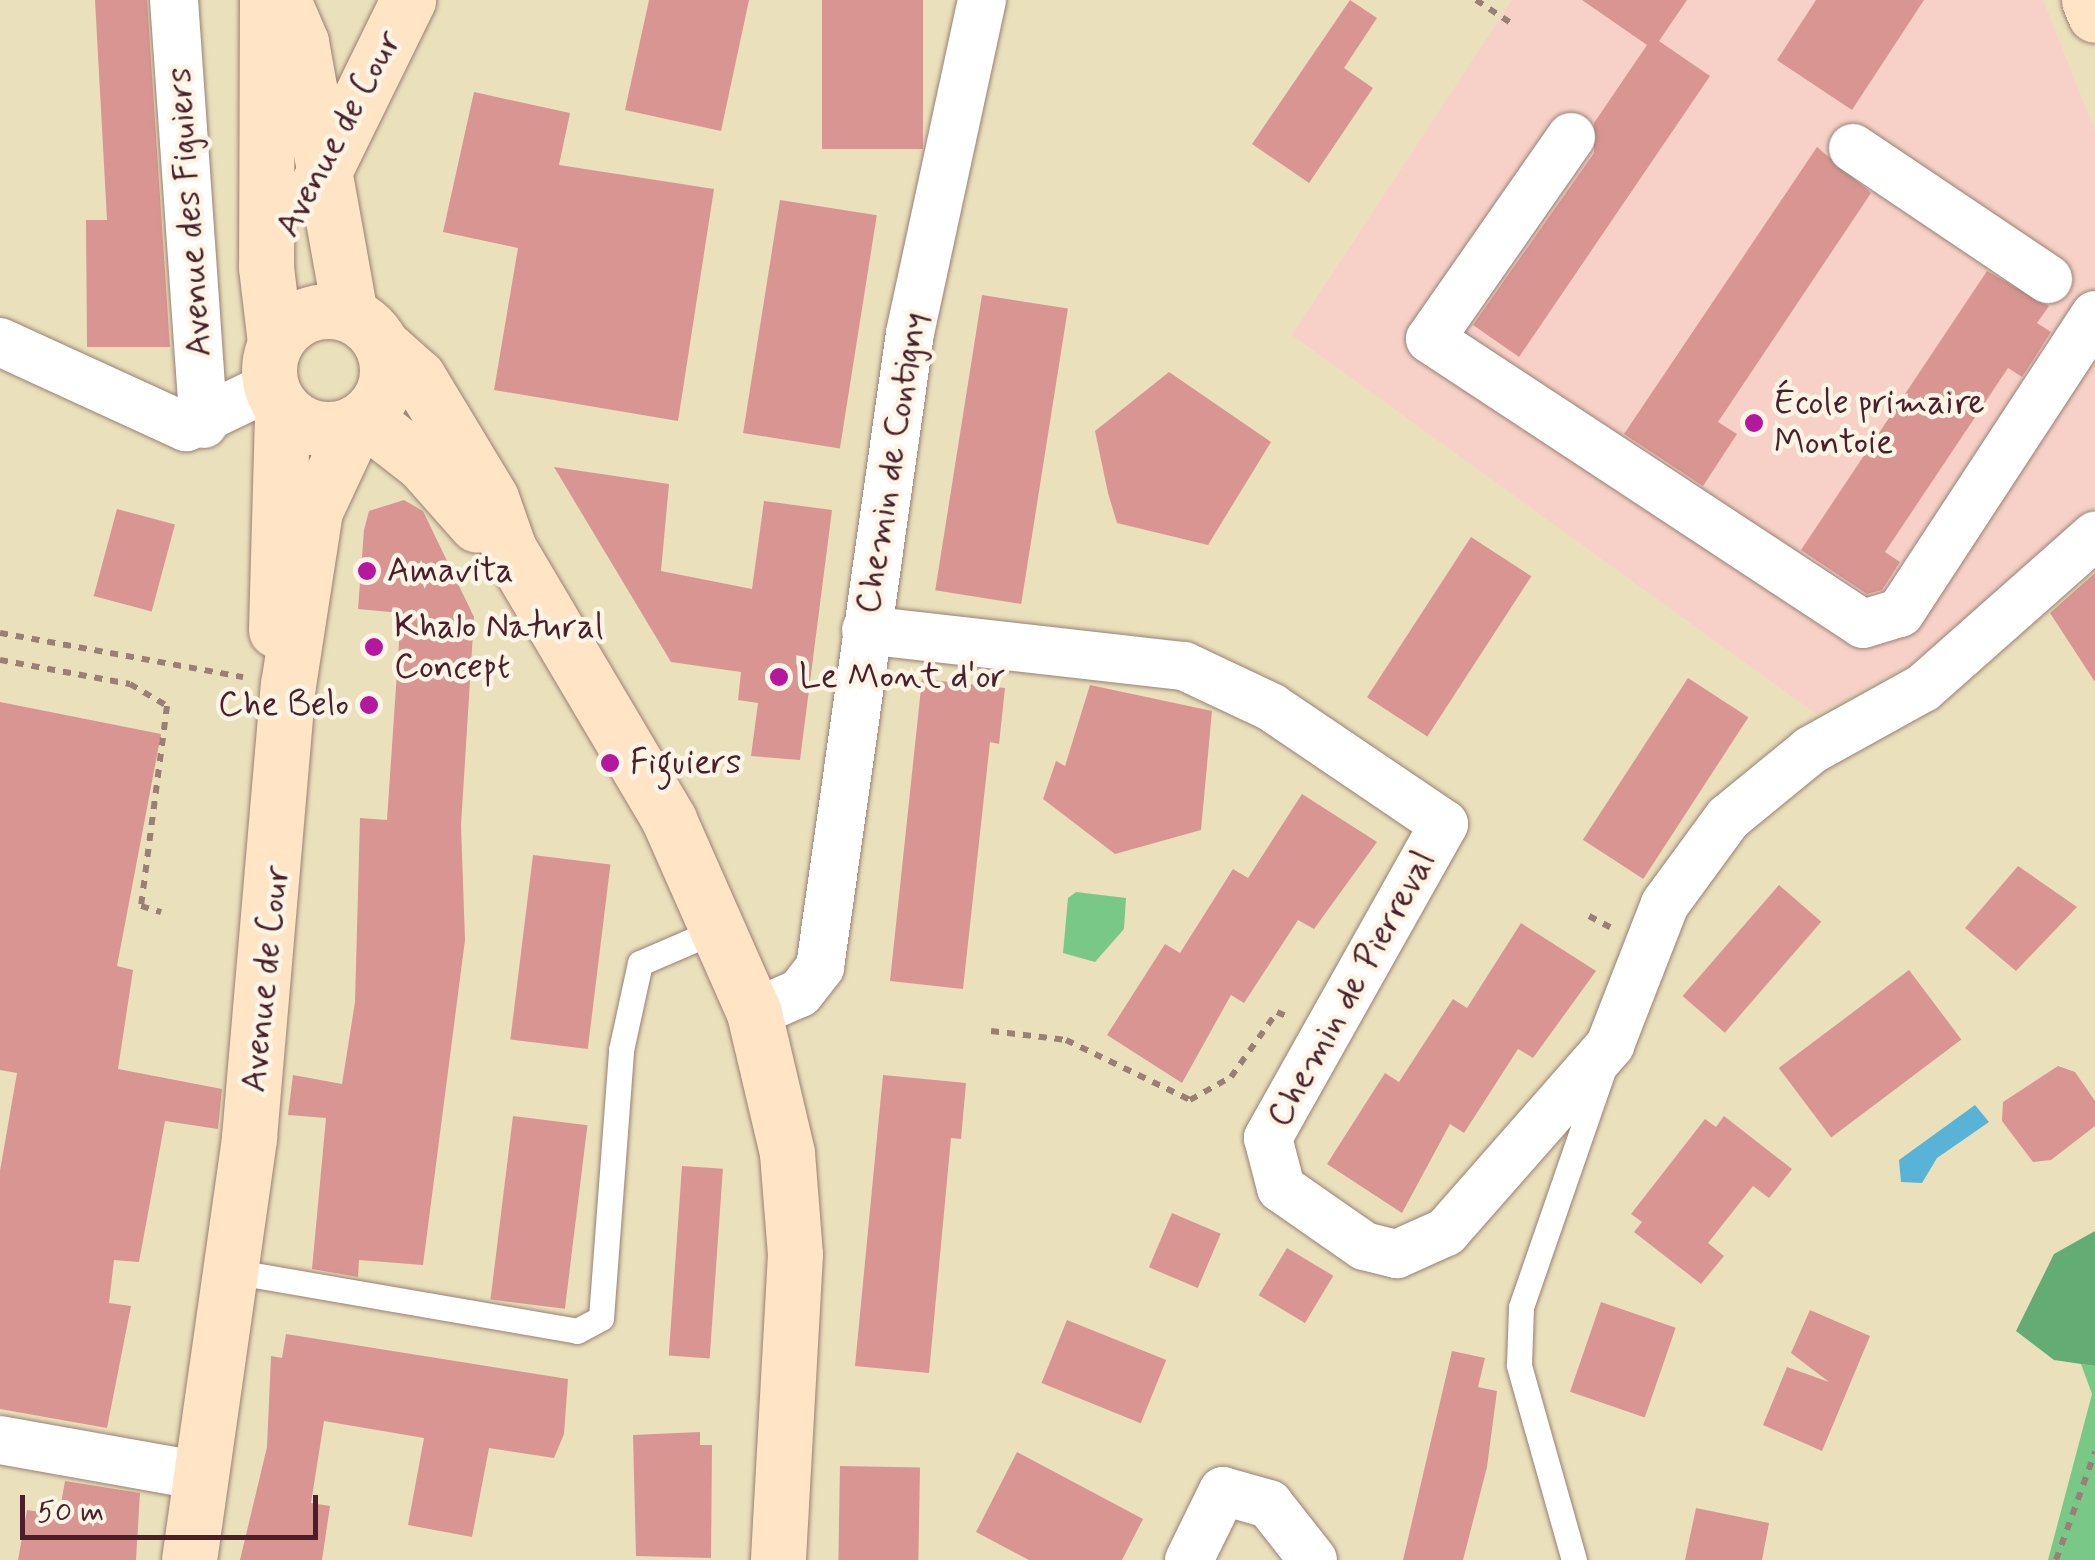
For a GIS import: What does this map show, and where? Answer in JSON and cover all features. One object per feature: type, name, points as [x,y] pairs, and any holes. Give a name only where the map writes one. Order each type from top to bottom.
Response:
[{"type":"street","name":"Avenue des Figuiers","points":[[174,0],[204,424]]},
{"type":"street","name":"Avenue des Figuiers","points":[[267,0],[266,267],[276,379]]},
{"type":"street","points":[[276,379],[317,429],[360,421],[386,386],[321,178],[301,42],[283,0]]},
{"type":"street","name":"Avenue de Cour","points":[[266,267],[321,178],[408,0]]},
{"type":"street","name":"Chemin de Contigny","points":[[754,1012],[800,993],[820,967],[910,333],[982,0]]},
{"type":"street","points":[[2090,0],[2095,15]]},
{"type":"street","points":[[1571,138],[1430,339],[1864,624],[1900,613],[2095,315]]},
{"type":"street","points":[[1852,148],[2048,279]]},
{"type":"street","points":[[0,342],[162,422],[204,424],[276,379],[299,318],[367,330],[418,377],[491,498],[508,549],[669,820],[754,1012],[787,1153],[795,1254],[778,1560]]},
{"type":"street","name":"Avenue de Cour","points":[[276,379],[272,546],[288,685]]},
{"type":"street","points":[[360,421],[508,549]]},
{"type":"street","name":"Avenue de Cour","points":[[189,1560],[231,1271],[277,876],[288,685],[315,511],[360,421]]},
{"type":"street","points":[[1610,1045],[1666,904],[1728,818],[1811,750],[1923,688],[2095,536]]},
{"type":"street","name":"Chemin de Pierreval","points":[[866,630],[1184,666],[1271,707],[1444,824],[1268,1138],[1282,1188],[1364,1246],[1397,1254],[1431,1245],[1610,1045]]},
{"type":"street","points":[[0,1440],[203,1476]]},
{"type":"street","points":[[1188,1560],[1223,1491],[1269,1504],[1314,1560]]},
{"type":"lane","points":[[231,1271],[576,1331],[601,1318],[621,1050],[640,963],[719,929]]},
{"type":"lane","points":[[1574,1560],[1520,1365],[1521,1307],[1610,1045]]},
{"type":"path","points":[[1476,0],[1514,25]]},
{"type":"path","points":[[0,633],[288,685]]},
{"type":"path","points":[[0,660],[130,684],[167,706],[141,906],[161,912]]},
{"type":"path","points":[[991,1031],[1066,1040],[1190,1100],[1231,1078],[1277,1012]]},
{"type":"path","points":[[2056,1560],[2095,1452]]},
{"type":"shaded area","name":"École primaire Montoie","points":[[1512,0],[2043,0],[2095,131],[2095,511],[1911,665],[1816,714],[1292,335]]},
{"type":"green space","points":[[1076,892],[1126,898],[1124,929],[1095,962],[1063,953],[1068,898]]},
{"type":"green space","points":[[2095,1231],[2095,1366],[2054,1360],[2016,1331],[2054,1254]]},
{"type":"green space","points":[[2081,1364],[2095,1366],[2095,1560],[2048,1560],[2092,1394]]},
{"type":"water","points":[[1975,1105],[1989,1122],[1937,1158],[1922,1183],[1901,1182],[1899,1160]]},
{"type":"building","points":[[95,0],[147,0],[170,347],[87,347],[86,220],[107,220]]},
{"type":"building","points":[[649,0],[749,0],[721,131],[625,110]]},
{"type":"building","points":[[822,0],[923,0],[923,149],[822,149]]},
{"type":"building","points":[[1350,0],[1377,18],[1344,68],[1373,88],[1309,183],[1252,144]]},
{"type":"building","points":[[1582,0],[1687,0],[1659,41],[1710,76],[1519,357],[1473,325],[1594,153],[1594,123],[1647,45]]},
{"type":"building","points":[[1816,0],[1924,0],[1852,110],[1777,60]]},
{"type":"building","points":[[474,92],[570,113],[559,165],[714,189],[678,421],[494,390],[518,248],[443,232]]},
{"type":"building","points":[[1817,147],[1871,193],[1718,422],[1737,434],[1703,486],[1624,434]]},
{"type":"building","points":[[780,200],[877,215],[840,448],[743,433]]},
{"type":"building","points":[[1987,271],[2049,306],[2037,323],[2051,332],[2022,377],[2008,368],[1885,552],[1900,562],[1882,590],[1867,594],[1801,550]]},
{"type":"building","points":[[982,295],[1068,309],[1021,604],[935,590]]},
{"type":"building","points":[[1169,372],[1271,442],[1208,545],[1117,523],[1108,493],[1095,431]]},
{"type":"building","points":[[554,467],[669,484],[661,571],[752,589],[764,501],[832,510],[800,760],[751,756],[758,703],[738,700],[741,672],[671,662]]},
{"type":"building","points":[[404,500],[423,511],[474,617],[461,825],[465,940],[423,1265],[359,1260],[358,1277],[312,1269],[326,1118],[288,1115],[293,1075],[342,1084],[355,1002],[360,818],[387,820],[401,613],[358,609],[364,530],[369,511]]},
{"type":"building","points":[[117,509],[175,525],[152,611],[94,596]]},
{"type":"building","points":[[1471,537],[1531,576],[1427,736],[1367,697]]},
{"type":"building","points":[[2095,573],[2095,682],[2050,613]]},
{"type":"building","points":[[1688,678],[1748,717],[1643,879],[1583,840]]},
{"type":"building","points":[[922,679],[1005,688],[999,744],[990,742],[963,989],[890,981]]},
{"type":"building","points":[[1090,685],[1212,711],[1201,830],[1115,854],[1043,799],[1056,761],[1065,766]]},
{"type":"building","points":[[0,702],[161,734],[117,966],[133,970],[118,1069],[222,1089],[218,1129],[165,1121],[139,1262],[114,1260],[109,1303],[131,1306],[107,1428],[0,1409],[0,1171],[17,1073],[0,1070]]},
{"type":"building","points":[[1302,794],[1377,842],[1314,929],[1298,920],[1244,1003],[1231,995],[1182,1083],[1107,1035],[1165,944],[1180,953],[1233,869],[1248,878]]},
{"type":"building","points":[[533,855],[610,865],[588,1049],[510,1040]]},
{"type":"building","points":[[2018,866],[2077,907],[2016,971],[1965,928]]},
{"type":"building","points":[[1779,885],[1821,922],[1725,1033],[1683,996]]},
{"type":"building","points":[[1521,923],[1596,971],[1533,1058],[1518,1049],[1464,1133],[1450,1124],[1402,1213],[1327,1164],[1385,1073],[1399,1082],[1453,999],[1467,1008]]},
{"type":"building","points":[[1909,970],[1961,1039],[1831,1138],[1779,1068]]},
{"type":"building","points":[[2058,1066],[2075,1072],[2095,1101],[2095,1126],[2051,1160],[2033,1162],[2002,1121],[2003,1102]]},
{"type":"building","points":[[883,1075],[966,1083],[961,1139],[951,1138],[929,1373],[855,1366]]},
{"type":"building","points":[[513,1116],[587,1125],[565,1309],[490,1300]]},
{"type":"building","points":[[1724,1116],[1792,1169],[1769,1198],[1753,1186],[1708,1243],[1724,1256],[1701,1284],[1634,1232],[1642,1222],[1631,1214],[1705,1119],[1716,1127]]},
{"type":"building","points":[[682,1166],[723,1169],[710,1358],[669,1356]]},
{"type":"building","points":[[1172,1213],[1221,1234],[1198,1288],[1149,1267]]},
{"type":"building","points":[[1287,1248],[1333,1276],[1305,1323],[1259,1295]]},
{"type":"building","points":[[1601,1302],[1676,1328],[1645,1418],[1570,1392]]},
{"type":"building","points":[[1810,1310],[1870,1336],[1822,1451],[1763,1425],[1787,1367],[1829,1382],[1791,1353]]},
{"type":"building","points":[[1067,1320],[1166,1360],[1141,1423],[1042,1383]]},
{"type":"building","points":[[286,1334],[568,1379],[564,1434],[554,1458],[489,1448],[472,1537],[408,1525],[424,1438],[324,1421],[311,1503],[330,1506],[322,1560],[240,1560],[267,1447],[271,1356],[282,1358]]},
{"type":"building","points":[[1452,1351],[1485,1358],[1478,1387],[1497,1391],[1487,1467],[1463,1560],[1403,1560]]},
{"type":"building","points":[[700,1432],[700,1445],[712,1445],[711,1558],[636,1556],[633,1435]]},
{"type":"building","points":[[1017,1452],[1143,1519],[1122,1560],[1029,1560],[976,1532]]},
{"type":"building","points":[[840,1466],[920,1467],[918,1560],[838,1560]]},
{"type":"building","points":[[65,1481],[140,1493],[136,1560],[18,1560],[27,1510],[59,1515]]},
{"type":"building","points":[[1696,1508],[1769,1523],[1762,1560],[1685,1560]]},
{"type":"place","name":"École primaire Montoie","points":[[1754,423]]},
{"type":"place","name":"Amavita","points":[[367,571]]},
{"type":"place","name":"Khalo Natural Concept","points":[[374,647]]},
{"type":"place","name":"Le Mont d'or","points":[[779,677]]},
{"type":"place","name":"Che Belo","points":[[369,705]]},
{"type":"place","name":"Figuiers","points":[[610,763]]}]
